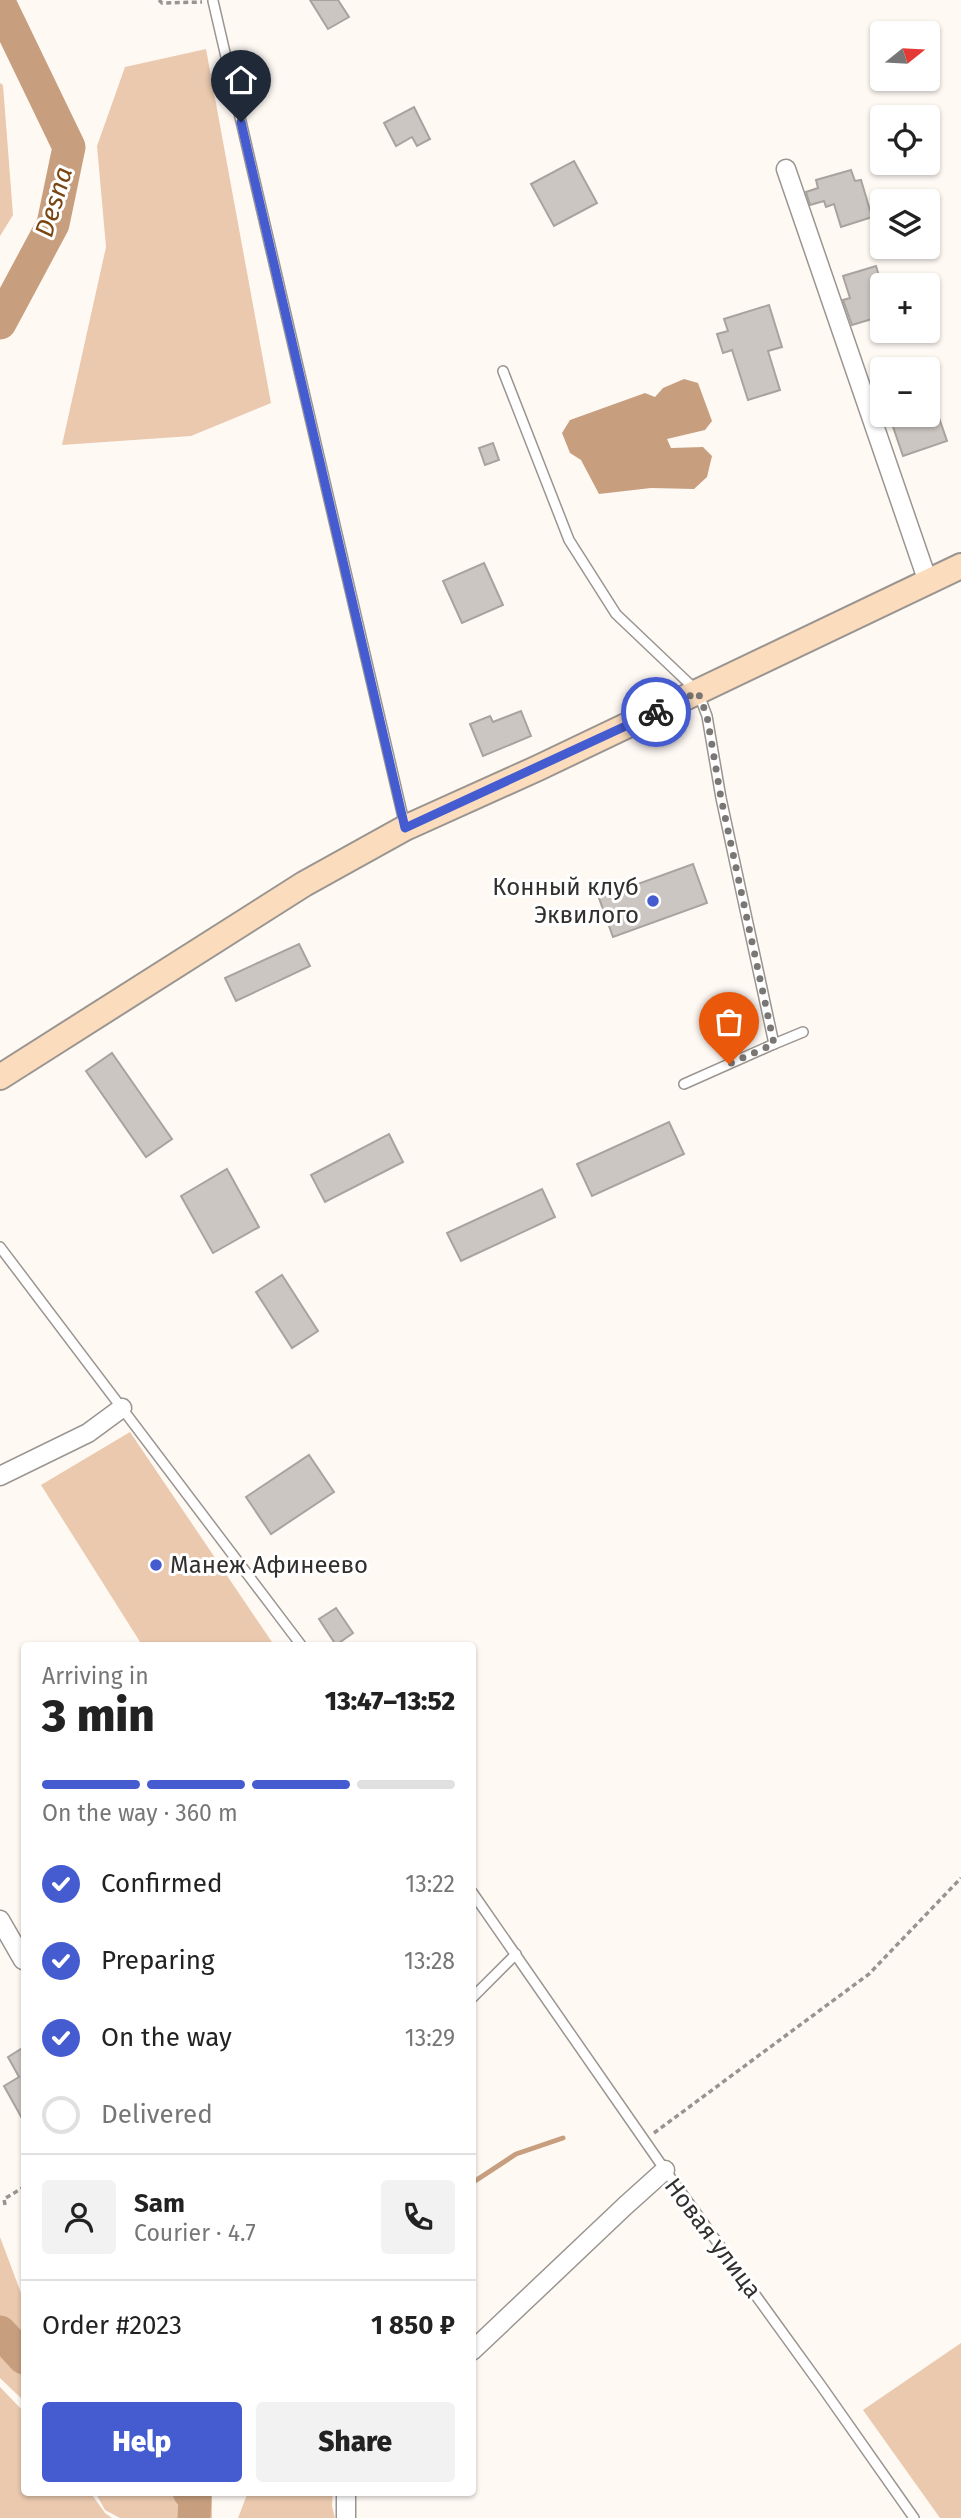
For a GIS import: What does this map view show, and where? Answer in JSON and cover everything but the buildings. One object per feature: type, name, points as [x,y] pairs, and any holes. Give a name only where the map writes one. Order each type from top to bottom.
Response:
[{"type":"street","points":[[786,169],[928,582]]},
{"type":"street","points":[[0,1077],[303,884],[405,828],[961,566]]},
{"type":"street","points":[[0,1476],[88,1433],[122,1408]]},
{"type":"street","points":[[0,1920],[21,1957]]},
{"type":"street","name":"Новая улица","points":[[476,2347],[665,2170]]},
{"type":"street","points":[[346,2496],[346,2518]]},
{"type":"lane","points":[[213,1],[405,828]]},
{"type":"lane","points":[[503,371],[569,540],[616,614],[698,692],[707,716],[721,798],[774,1044]]},
{"type":"lane","points":[[684,1084],[803,1032]]},
{"type":"lane","points":[[0,1247],[299,1642]]},
{"type":"lane","points":[[476,1898],[665,2170]]},
{"type":"lane","points":[[476,1994],[516,1954]]},
{"type":"lane","name":"Новая улица","points":[[665,2170],[914,2518]]},
{"type":"path","points":[[159,0],[162,3],[213,1]]},
{"type":"path","points":[[645,2140],[869,1974],[961,1878]]},
{"type":"path","points":[[5,2205],[4,2199],[21,2189]]},
{"type":"shaded area","points":[[206,49],[271,403],[191,436],[62,445],[106,247],[97,146],[125,67]]},
{"type":"shaded area","points":[[0,83],[3,85],[13,215],[0,236]]},
{"type":"shaded area","points":[[684,379],[698,383],[712,421],[705,430],[667,439],[671,448],[703,447],[712,456],[707,477],[694,489],[651,488],[599,494],[581,460],[570,453],[562,433],[570,420],[645,393],[655,397],[663,388]]},
{"type":"shaded area","name":"Манеж Афинеево","points":[[130,1432],[272,1642],[140,1642],[41,1485]]},
{"type":"shaded area","points":[[0,2237],[21,2293],[21,2398],[0,2378]]},
{"type":"shaded area","points":[[961,2343],[961,2518],[940,2518],[863,2410]]},
{"type":"shaded area","points":[[0,2387],[21,2409],[21,2496],[93,2496],[112,2518],[0,2518]]},
{"type":"shaded area","points":[[97,2496],[212,2496],[212,2518],[120,2518],[105,2510]]},
{"type":"shaded area","points":[[246,2496],[333,2496],[335,2518],[238,2518]]},
{"type":"waterway","name":"Desna","points":[[0,4],[69,147],[53,224],[0,323]]},
{"type":"waterway","points":[[476,2180],[516,2154],[563,2138]]},
{"type":"waterway","name":"Desna","points":[[0,2332],[21,2355]]},
{"type":"waterway","name":"Desna","points":[[193,2496],[194,2518]]},
{"type":"way so far","points":[[656,712],[698,692],[707,716],[721,798],[774,1044],[729,1064]]},
{"type":"place","name":"Конный клуб Эквилого","points":[[653,901]]},
{"type":"place","name":"Манеж Афинеево","points":[[156,1565]]},
{"type":"route","points":[[241,122],[405,828],[656,712]]}]
